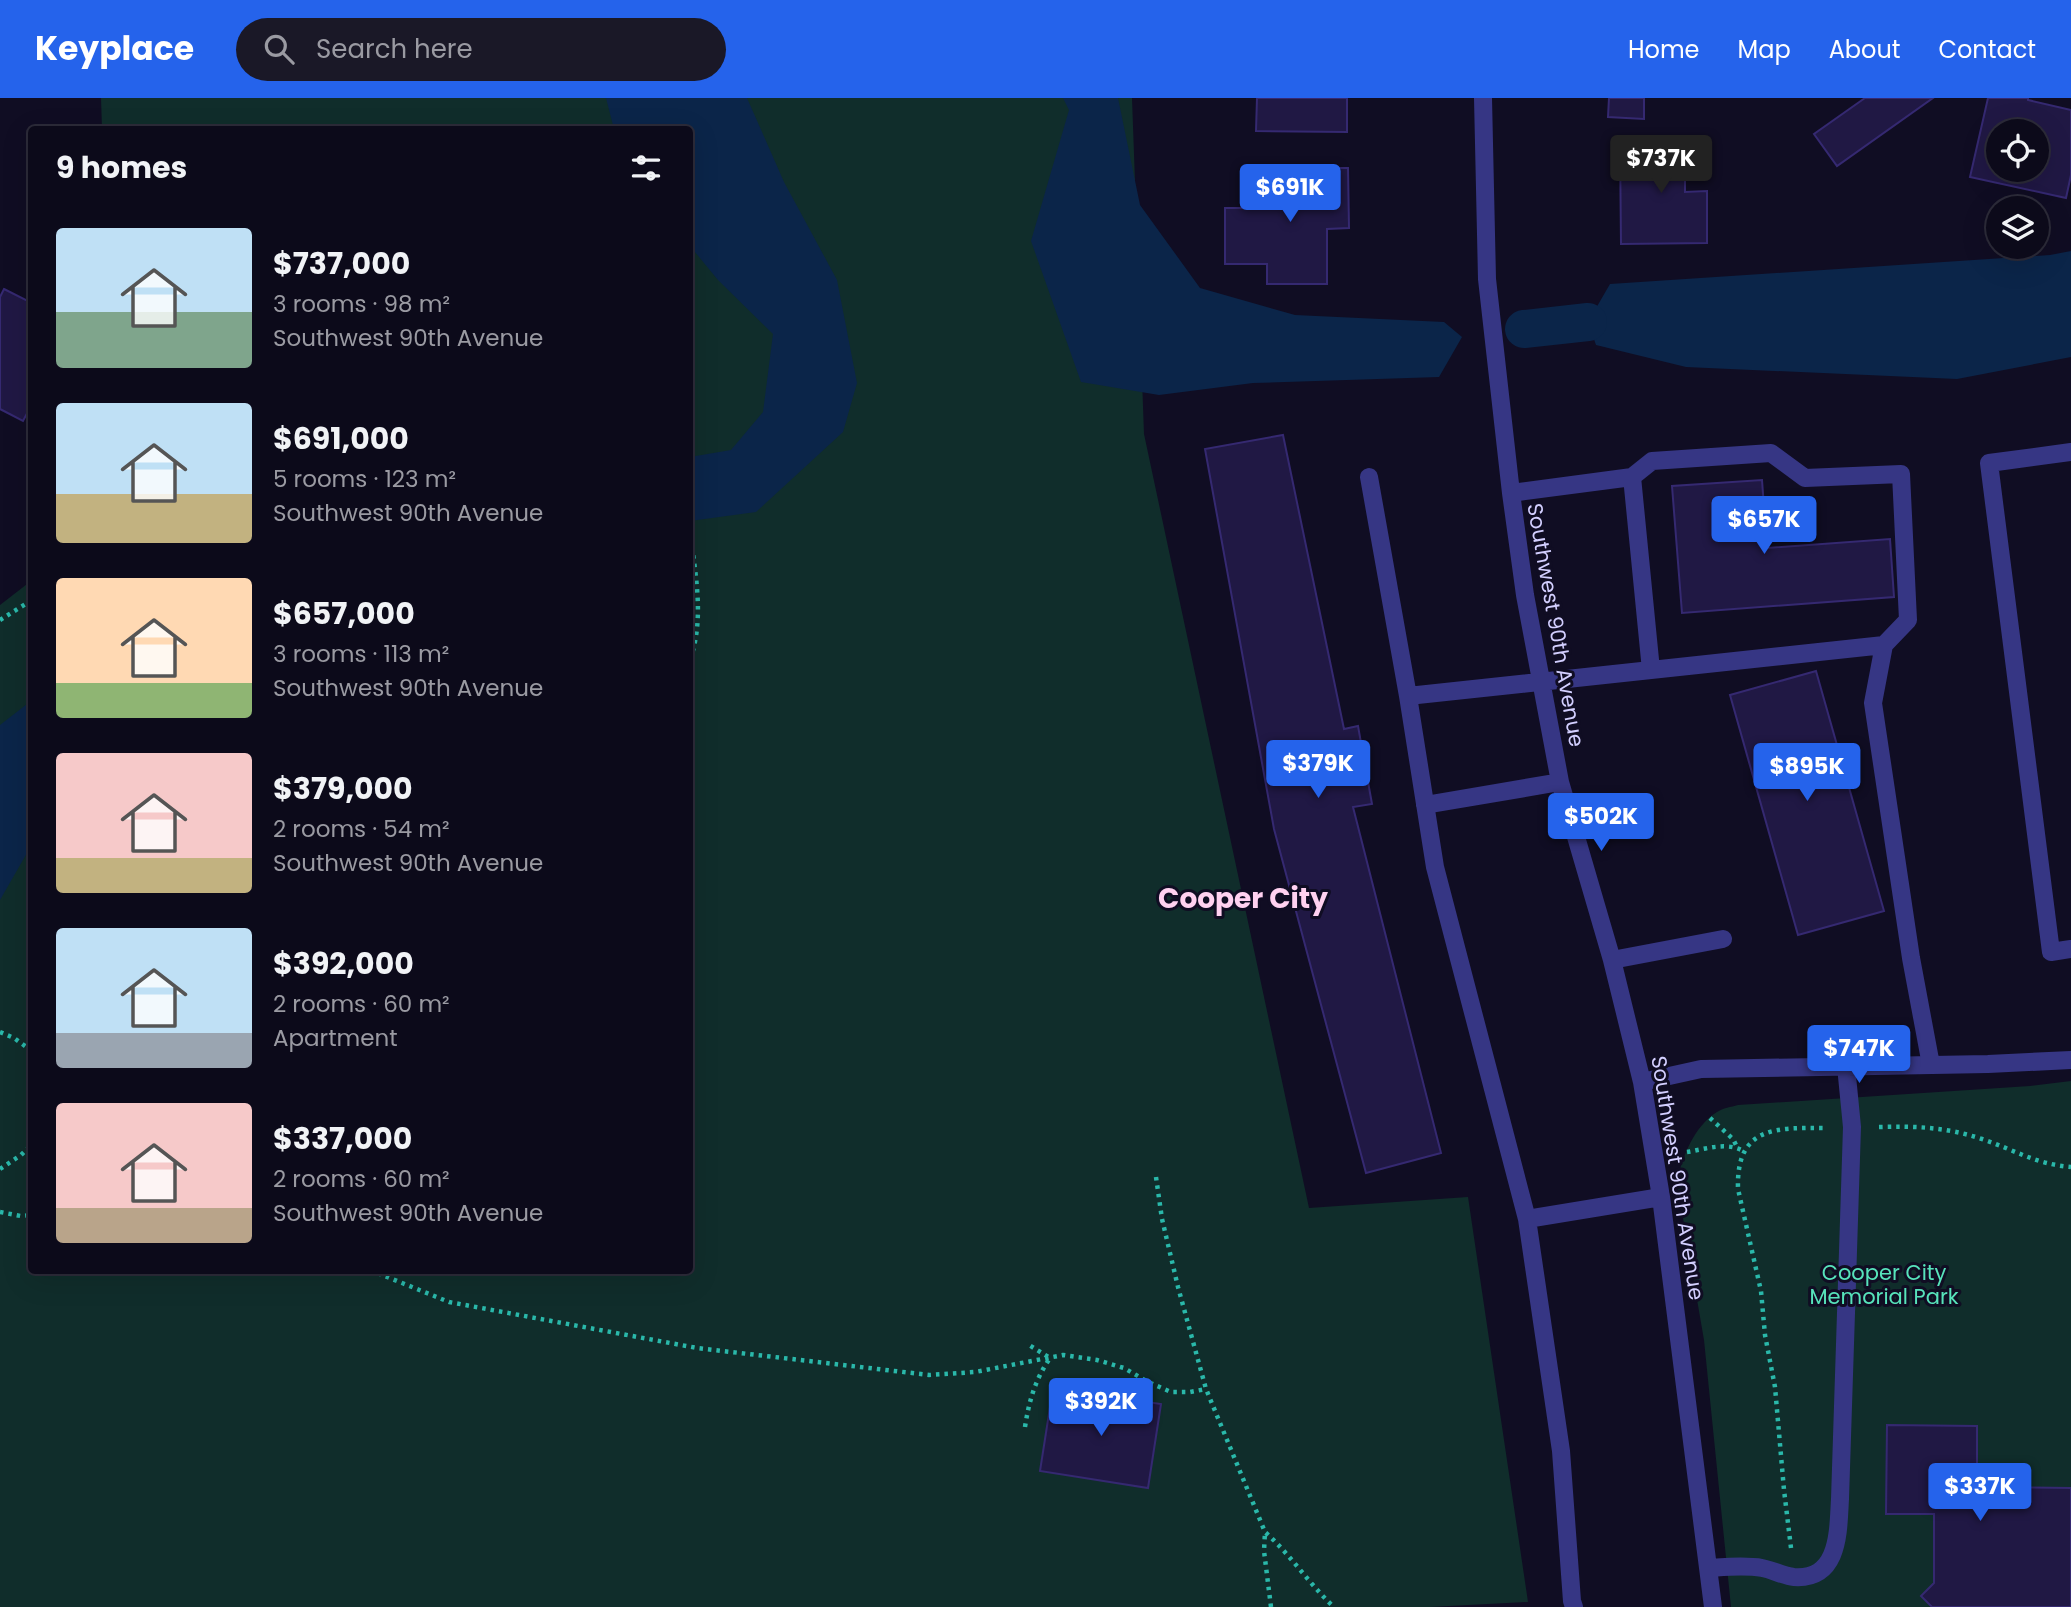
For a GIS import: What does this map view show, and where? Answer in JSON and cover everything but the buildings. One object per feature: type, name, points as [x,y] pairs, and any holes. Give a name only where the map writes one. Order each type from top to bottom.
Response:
[{"type":"street","name":"Southwest 90th Avenue","points":[[1483,98],[1488,279],[1525,595],[1560,782],[1612,960],[1643,1082],[1661,1197],[1713,1607]]},
{"type":"street","points":[[2071,452],[1989,463],[2051,952],[2071,949]]},
{"type":"street","points":[[1511,493],[1632,477],[1652,461],[1771,453],[1805,478],[1901,474],[1908,620],[1884,645],[1873,704],[1911,958],[1931,1065]]},
{"type":"street","points":[[1369,477],[1435,867],[1527,1219],[1560,1451],[1574,1607]]},
{"type":"street","points":[[1632,477],[1651,670]]},
{"type":"street","points":[[1408,696],[1884,645]]},
{"type":"street","points":[[1425,805],[1560,782]]},
{"type":"street","points":[[1612,960],[1723,939]]},
{"type":"street","points":[[1643,1082],[1701,1069],[2071,1060]]},
{"type":"street","points":[[1708,1567],[1748,1566],[1795,1577],[1814,1574],[1824,1567],[1836,1546],[1852,1127],[1846,1066]]},
{"type":"street","points":[[1527,1219],[1661,1197]]},
{"type":"path","points":[[693,553],[698,591],[698,627],[693,648]]},
{"type":"path","points":[[0,620],[28,602]]},
{"type":"path","points":[[0,1032],[28,1048]]},
{"type":"path","points":[[1710,1118],[1745,1152]]},
{"type":"path","points":[[1874,1127],[1920,1126],[1944,1129],[1994,1143],[2039,1162],[2071,1167]]},
{"type":"path","points":[[1795,1577],[1775,1387],[1765,1335],[1758,1272],[1738,1189],[1739,1167],[1745,1152],[1756,1138],[1774,1129],[1830,1128]]},
{"type":"path","points":[[1687,1152],[1737,1147]]},
{"type":"path","points":[[0,1169],[28,1148]]},
{"type":"path","points":[[1156,1177],[1178,1287],[1206,1389],[1265,1532],[1264,1551],[1271,1607]]},
{"type":"path","points":[[0,1212],[28,1215]]},
{"type":"path","points":[[380,1274],[449,1302],[697,1348],[929,1375],[975,1372],[1063,1355],[1097,1360],[1124,1368],[1171,1392],[1206,1389]]},
{"type":"path","points":[[1029,1345],[1050,1358]]},
{"type":"path","points":[[1025,1427],[1029,1400],[1039,1375],[1050,1358]]},
{"type":"path","points":[[1265,1532],[1285,1550],[1312,1585],[1334,1607]]},
{"type":"green space","points":[[101,98],[1132,98],[1144,434],[1309,1208],[1468,1197],[1528,1602],[1430,1607],[0,1607],[0,605],[28,583],[28,1274],[693,1274],[693,126],[102,126]]},
{"type":"green space","name":"Cooper City Memorial Park","points":[[2071,1081],[2071,1607],[1731,1607],[1704,1340],[1677,1183],[1685,1154],[1695,1134],[1717,1112],[1738,1105]]},
{"type":"water","points":[[606,98],[747,98],[784,182],[837,280],[857,383],[843,432],[756,512],[693,521],[693,456],[731,450],[763,412],[773,334],[718,280],[693,250],[693,126],[613,126]]},
{"type":"water","points":[[1063,98],[1118,98],[1140,205],[1200,288],[1295,315],[1444,322],[1462,337],[1439,377],[1253,383],[1159,395],[1081,382],[1031,241],[1069,110]]},
{"type":"water","points":[[2071,251],[2071,357],[1957,379],[1686,367],[1596,345],[1588,322],[1610,284],[1989,259],[2049,259],[2050,255]]},
{"type":"water","points":[[28,703],[28,851],[0,900],[0,725]]},
{"type":"waterway","points":[[1524,329],[1588,322]]},
{"type":"district","name":"Cooper City","points":[[1243,898]]}]
